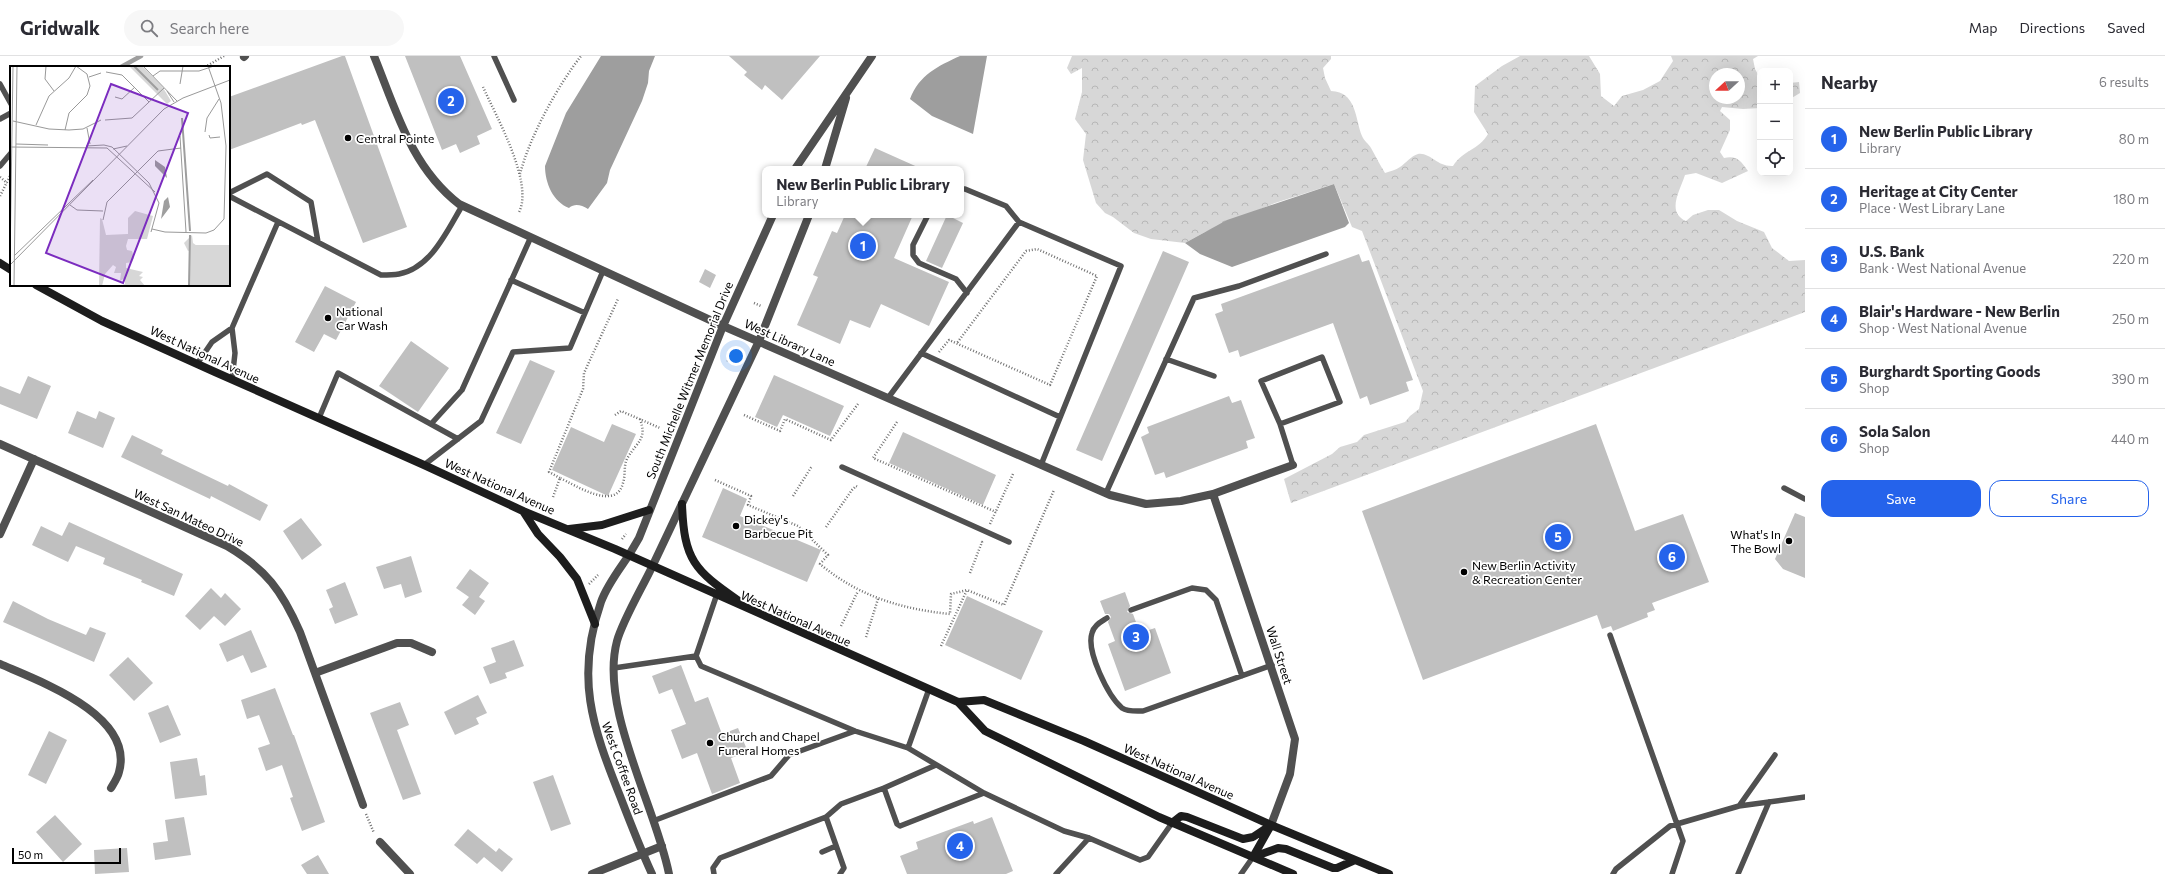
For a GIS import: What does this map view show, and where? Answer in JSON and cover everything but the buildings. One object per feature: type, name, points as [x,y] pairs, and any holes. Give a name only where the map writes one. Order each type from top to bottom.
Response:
[{"type":"main road","points":[[0,263],[10,269]]},
{"type":"main road","name":"West National Avenue","points":[[38,286],[102,320],[232,380],[424,465],[523,511],[629,555],[652,567],[958,702],[985,732],[1172,823],[1293,874]]},
{"type":"main road","points":[[682,504],[683,531],[691,560],[698,570],[754,612]]},
{"type":"main road","points":[[566,529],[602,525],[649,510]]},
{"type":"main road","points":[[523,511],[538,534],[577,579],[595,624]]},
{"type":"main road","name":"West National Avenue","points":[[958,702],[984,700],[1084,741],[1271,825],[1389,874]]},
{"type":"main road","points":[[1172,823],[1181,816],[1187,817],[1243,839],[1253,837],[1271,825]]},
{"type":"main road","points":[[1253,858],[1271,825]]},
{"type":"main road","points":[[1253,858],[1278,848],[1286,849],[1333,868],[1337,868],[1355,860]]},
{"type":"street","name":"West Library Lane","points":[[374,56],[413,151],[427,174],[442,191],[462,206],[723,326],[1106,494],[1146,504],[1181,500],[1213,494],[1292,465]]},
{"type":"street","points":[[797,166],[872,56]]},
{"type":"street","points":[[826,166],[848,90]]},
{"type":"street","name":"South Michelle Witmer Memorial Drive","points":[[629,555],[639,538],[723,326],[772,218]]},
{"type":"street","points":[[652,567],[759,341],[808,218]]},
{"type":"street","name":"West San Mateo Drive","points":[[0,444],[220,543],[248,559],[264,572],[289,606],[315,672],[363,805]]},
{"type":"street","points":[[0,534],[34,459]]},
{"type":"street","name":"Wall Street","points":[[1213,494],[1272,665],[1295,739],[1290,774],[1271,825]]},
{"type":"street","name":"West Coffee Road","points":[[629,555],[601,601],[595,624],[588,679],[591,710],[602,752],[652,874]]},
{"type":"street","name":"West Coffee Road","points":[[652,567],[617,641],[614,686],[620,717],[662,846],[669,874]]},
{"type":"street","points":[[315,672],[396,643],[411,643],[432,652]]},
{"type":"street","points":[[0,664],[78,701],[102,722],[119,747],[121,761],[119,773],[111,788]]},
{"type":"street","points":[[380,842],[410,874]]},
{"type":"street","points":[[592,874],[662,846]]},
{"type":"lane","points":[[494,56],[514,100]]},
{"type":"lane","points":[[0,84],[10,102]]},
{"type":"lane","points":[[0,119],[10,114]]},
{"type":"lane","points":[[0,166],[10,154]]},
{"type":"lane","points":[[230,192],[267,174],[311,202],[318,242]]},
{"type":"lane","points":[[964,190],[1006,206],[1019,222],[1121,266],[1040,465]]},
{"type":"lane","points":[[230,197],[380,275],[400,274],[422,264],[439,245],[462,206]]},
{"type":"lane","points":[[926,218],[913,245],[913,255],[920,263],[956,279],[967,292]]},
{"type":"lane","points":[[232,380],[235,353],[232,328],[278,222]]},
{"type":"lane","points":[[888,398],[1019,222]]},
{"type":"lane","points":[[432,424],[462,390],[530,238]]},
{"type":"lane","points":[[1106,494],[1194,298],[1239,286],[1326,254]]},
{"type":"lane","points":[[424,465],[481,421],[513,352],[570,348],[603,272]]},
{"type":"lane","points":[[511,280],[585,313]]},
{"type":"lane","points":[[197,364],[212,342],[232,328]]},
{"type":"lane","points":[[921,354],[1060,417]]},
{"type":"lane","points":[[1280,424],[1340,402],[1322,357],[1261,381],[1280,424],[1292,465]]},
{"type":"lane","points":[[1166,359],[1214,376]]},
{"type":"lane","points":[[319,418],[338,373],[458,439]]},
{"type":"lane","points":[[842,467],[1009,542]]},
{"type":"lane","points":[[1784,488],[1805,499]]},
{"type":"lane","points":[[719,587],[696,656],[701,666],[855,731],[908,748],[984,793],[1064,831],[1089,838],[1140,860],[1148,857],[1172,823]]},
{"type":"lane","points":[[1132,610],[1192,588],[1206,590],[1216,600],[1242,676]]},
{"type":"lane","points":[[1107,618],[1095,626],[1091,634],[1094,655],[1102,678],[1112,697],[1124,709],[1134,711],[1155,707],[1272,665]]},
{"type":"lane","points":[[1610,635],[1683,841],[1672,874]]},
{"type":"lane","points":[[614,668],[696,656]]},
{"type":"lane","points":[[908,748],[929,689]]},
{"type":"lane","points":[[653,821],[771,776],[789,755],[855,731]]},
{"type":"lane","points":[[1739,806],[1775,755]]},
{"type":"lane","points":[[714,874],[712,868],[720,858],[826,817],[841,804],[884,788],[936,765]]},
{"type":"lane","points":[[884,788],[897,824],[900,826],[984,793]]},
{"type":"lane","points":[[1613,874],[1616,869],[1670,826],[1739,806],[1805,797]]},
{"type":"lane","points":[[1738,874],[1769,802]]},
{"type":"lane","points":[[826,817],[844,868],[840,874]]},
{"type":"lane","points":[[1056,874],[1089,838]]},
{"type":"lane","points":[[822,852],[836,846]]},
{"type":"lane","points":[[1241,874],[1253,858]]},
{"type":"path","points":[[207,66],[224,56]]},
{"type":"path","points":[[520,174],[524,158],[542,119],[581,56]]},
{"type":"path","points":[[483,87],[520,174],[524,194],[523,205],[519,212]]},
{"type":"path","points":[[0,196],[10,176]]},
{"type":"path","points":[[0,177],[7,182]]},
{"type":"path","points":[[938,354],[949,340],[1050,385],[1097,276],[1038,249],[1026,251],[957,343]]},
{"type":"path","points":[[618,299],[584,373],[583,389],[549,472],[597,496],[605,498],[613,496],[621,489],[624,483],[625,464],[642,439],[644,432],[640,419]]},
{"type":"path","points":[[754,303],[761,306]]},
{"type":"path","points":[[728,360],[735,363]]},
{"type":"path","points":[[744,415],[780,431],[785,419],[831,440],[858,404]]},
{"type":"path","points":[[615,415],[622,410],[660,428]]},
{"type":"path","points":[[897,422],[873,458],[996,512]]},
{"type":"path","points":[[793,496],[812,466]]},
{"type":"path","points":[[990,524],[1013,474]]},
{"type":"path","points":[[553,497],[560,478]]},
{"type":"path","points":[[714,480],[751,496],[748,505],[798,526],[828,555],[820,564],[837,578],[858,591],[878,599],[912,609],[950,614],[951,594],[967,590],[1004,605],[1054,490]]},
{"type":"path","points":[[826,527],[856,486]]},
{"type":"path","points":[[624,529],[626,534]]},
{"type":"path","points":[[626,534],[631,535]]},
{"type":"path","points":[[622,539],[626,534]]},
{"type":"path","points":[[970,572],[982,542]]},
{"type":"path","points":[[587,585],[592,582],[598,574]]},
{"type":"path","points":[[941,646],[967,590]]},
{"type":"path","points":[[841,626],[858,591]]},
{"type":"path","points":[[866,637],[878,599]]},
{"type":"path","points":[[363,805],[371,827],[380,842]]},
{"type":"green space","points":[[1072,56],[1331,56],[1331,59],[1323,68],[1325,78],[1331,91],[1346,96],[1350,101],[1354,108],[1362,136],[1385,173],[1395,170],[1413,156],[1418,154],[1426,155],[1447,166],[1453,166],[1461,156],[1480,144],[1488,134],[1474,112],[1475,86],[1502,66],[1520,56],[1589,56],[1600,74],[1601,96],[1614,106],[1622,96],[1643,90],[1660,81],[1673,61],[1671,56],[1758,56],[1753,59],[1757,73],[1757,108],[1743,109],[1722,107],[1720,111],[1730,120],[1730,130],[1720,152],[1724,158],[1732,157],[1738,160],[1748,171],[1722,183],[1696,173],[1685,175],[1676,201],[1676,207],[1680,217],[1686,221],[1693,215],[1708,210],[1719,210],[1737,221],[1764,232],[1772,248],[1789,261],[1805,260],[1805,312],[1291,503],[1284,479],[1332,454],[1340,447],[1357,442],[1364,435],[1405,422],[1419,409],[1423,391],[1362,231],[1352,227],[1334,184],[1275,203],[1205,232],[1185,243],[1151,239],[1134,233],[1113,217],[1105,213],[1096,203],[1083,160],[1086,134],[1075,119],[1082,92],[1082,68],[1071,74],[1067,68]]},
{"type":"green space","points":[[1799,82],[1800,93],[1793,97],[1793,83]]},
{"type":"shaded area","points":[[601,56],[655,56],[649,71],[648,83],[642,101],[610,170],[607,183],[588,209],[578,205],[574,205],[569,208],[554,197],[546,179],[545,166],[566,113]]},
{"type":"shaded area","points":[[960,56],[987,56],[973,134],[932,116],[910,99],[924,77],[930,72]]},
{"type":"shaded area","points":[[1334,184],[1349,223],[1345,227],[1232,267],[1200,254],[1185,243],[1227,220]]},
{"type":"waterway","points":[[123,66],[141,56]]},
{"type":"place","name":"Heritage at City Center","points":[[451,101]]},
{"type":"place","name":"Central Pointe","points":[[348,138]]},
{"type":"place","name":"New Berlin Public Library","points":[[863,246]]},
{"type":"place","name":"National Car Wash","points":[[328,318]]},
{"type":"place","name":"Dickey's Barbecue Pit","points":[[736,526]]},
{"type":"place","name":"Burghardt Sporting Goods","points":[[1558,537]]},
{"type":"place","name":"What's In The Bowl","points":[[1789,541]]},
{"type":"place","name":"Sola Salon","points":[[1672,557]]},
{"type":"place","name":"New Berlin Activity & Recreation Center","points":[[1464,572]]},
{"type":"place","name":"U.S. Bank","points":[[1136,637]]},
{"type":"place","name":"Church and Chapel Funeral Homes","points":[[710,743]]},
{"type":"place","name":"Blair's Hardware - New Berlin","points":[[960,846]]}]
